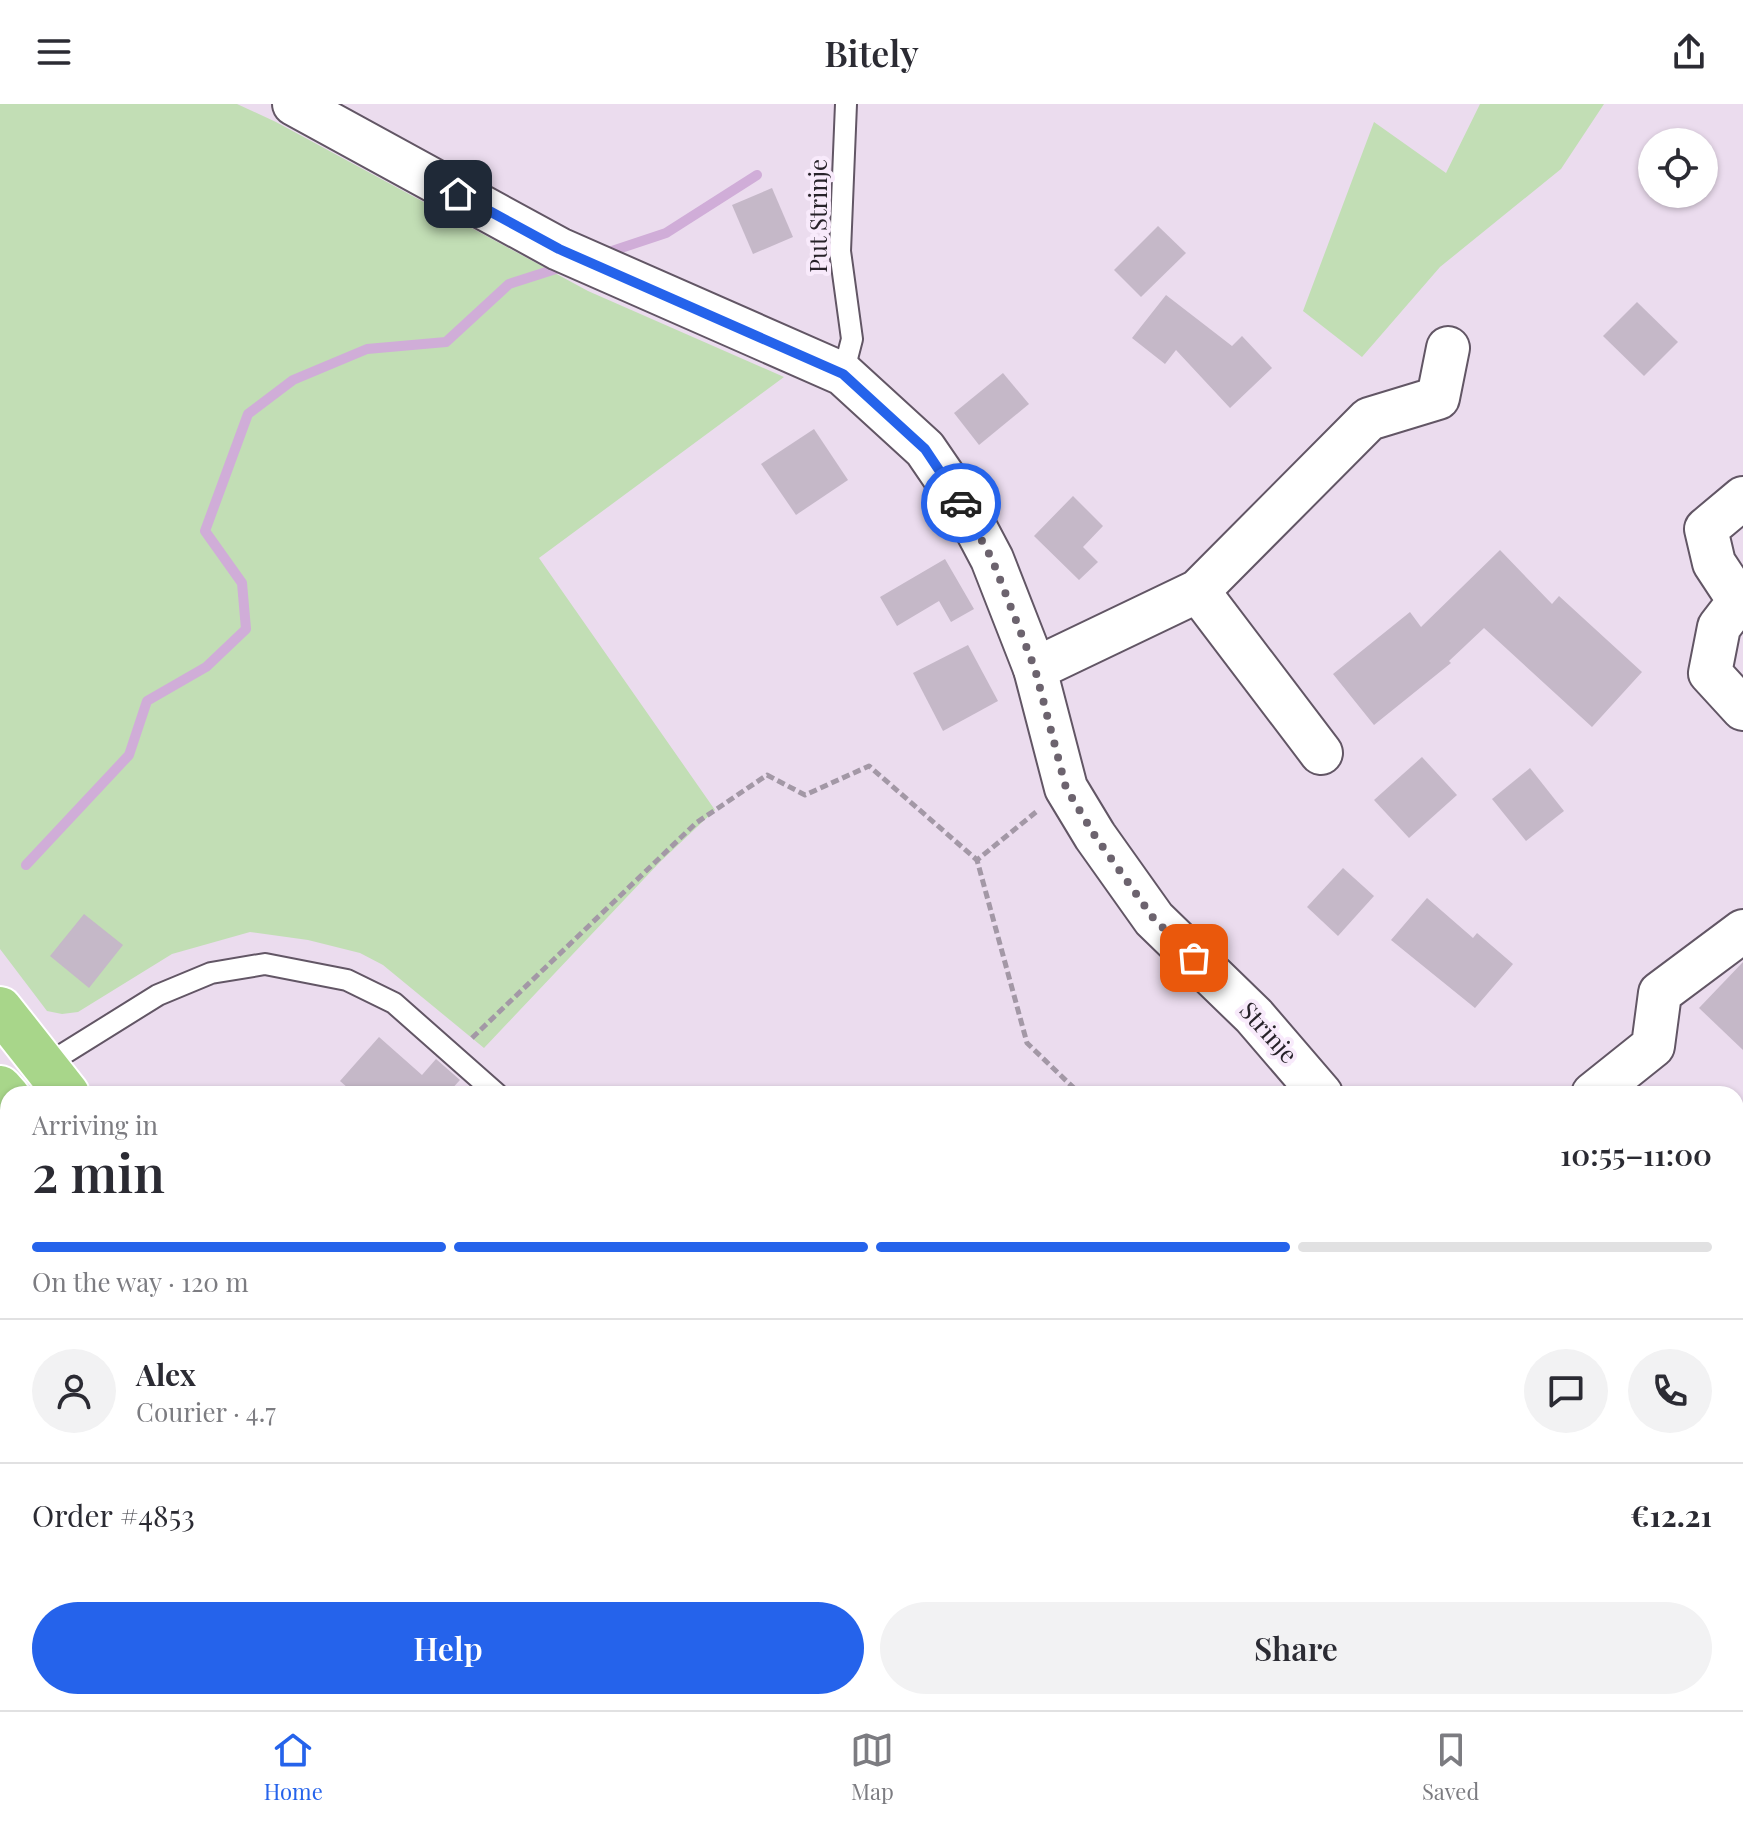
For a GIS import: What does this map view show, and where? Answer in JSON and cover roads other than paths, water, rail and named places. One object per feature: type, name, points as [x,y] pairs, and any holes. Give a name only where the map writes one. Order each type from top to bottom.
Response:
[{"type":"main road","points":[[0,1009],[56,1080]]},
{"type":"street","name":"Strinje","points":[[294,104],[559,249],[843,374],[925,449],[964,506],[992,559],[1035,669],[1066,788],[1095,836],[1154,919],[1254,1016],[1314,1086]]},
{"type":"street","points":[[1035,669],[1198,591],[1369,419],[1438,398],[1448,348]]},
{"type":"street","points":[[1743,498],[1706,529],[1714,563],[1739,601],[1719,627],[1710,673],[1743,709]]},
{"type":"street","points":[[1198,591],[1321,753]]},
{"type":"street","points":[[1603,1086],[1653,1046],[1660,993],[1743,931]]},
{"type":"lane","name":"Put Strinje","points":[[843,374],[852,339],[840,251],[846,104]]},
{"type":"lane","points":[[56,1080],[158,995],[211,973],[265,964],[347,980],[394,1003],[488,1086]]},
{"type":"waterway","points":[[603,254],[666,233],[757,175]]},
{"type":"waterway","points":[[26,865],[129,755],[147,701],[206,667],[246,629],[242,583],[205,531],[248,414],[293,380],[367,349],[446,342],[509,284],[565,266]]}]
